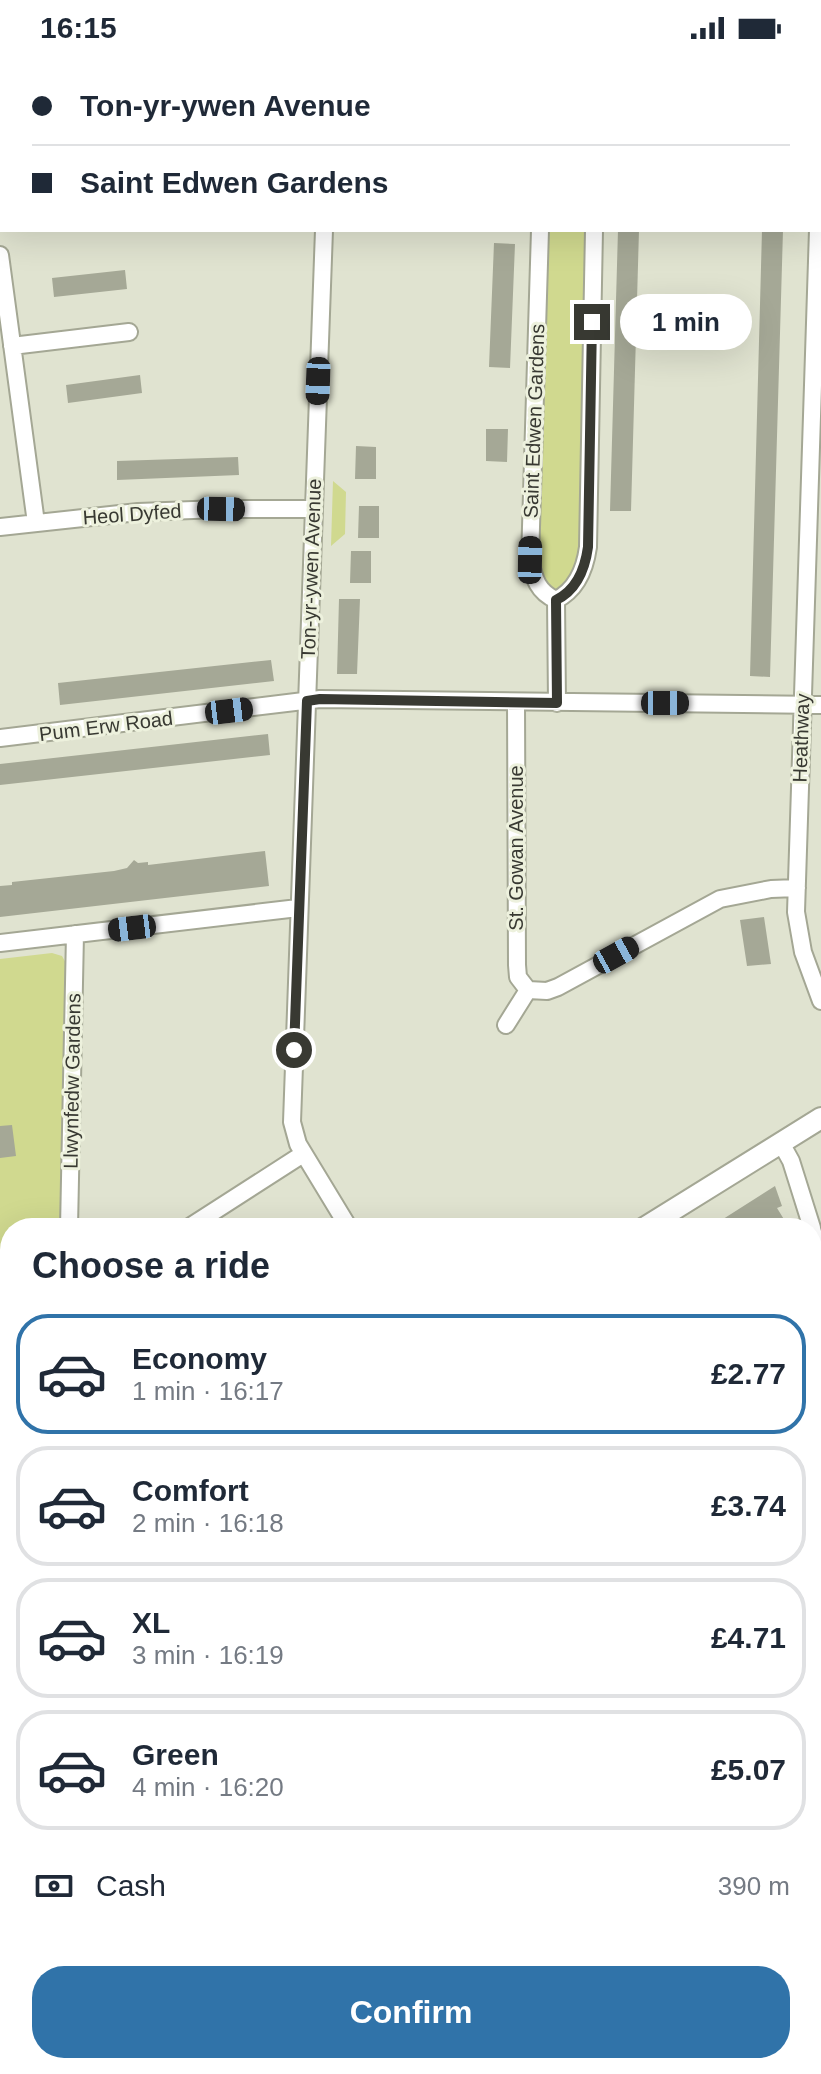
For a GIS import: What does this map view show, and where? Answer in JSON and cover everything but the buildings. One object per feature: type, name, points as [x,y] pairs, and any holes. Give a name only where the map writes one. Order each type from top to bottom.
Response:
[{"type":"street","name":"Ton-yr-ywen Avenue","points":[[324,232],[291,1105],[294,1135],[343,1218]]},
{"type":"street","name":"Saint Edwen Gardens","points":[[540,232],[530,560],[538,587],[556,600]]},
{"type":"street","points":[[557,703],[556,600],[573,588],[586,561],[588,547],[594,232]]},
{"type":"street","name":"Heathway","points":[[819,237],[815,472],[802,705],[797,888],[798,932],[821,1001]]},
{"type":"street","points":[[0,255],[36,523]]},
{"type":"street","points":[[12,346],[129,332]]},
{"type":"street","name":"Heol Dyfed","points":[[0,527],[178,510],[313,509]]},
{"type":"street","name":"Pum Erw Road","points":[[0,738],[320,699],[821,705]]},
{"type":"street","name":"St. Gowan Avenue","points":[[516,702],[517,965],[518,977],[528,990]]},
{"type":"street","points":[[506,1025],[528,990],[547,991],[558,987],[720,899],[771,889],[797,888]]},
{"type":"street","points":[[0,943],[298,908]]},
{"type":"street","name":"Llwynfedw Gardens","points":[[69,1218],[75,934]]},
{"type":"street","points":[[660,1218],[821,1118]]},
{"type":"street","points":[[781,1143],[791,1161],[809,1218]]},
{"type":"street","points":[[204,1218],[303,1154]]},
{"type":"green space","points":[[545,232],[589,232],[582,549],[574,574],[562,587],[556,590],[541,580],[535,543]]},
{"type":"green space","points":[[333,481],[346,492],[345,534],[331,546]]},
{"type":"green space","points":[[52,953],[62,956],[67,965],[61,1218],[0,1218],[0,959]]},
{"type":"route","points":[[294,1050],[307,701],[557,703],[556,600],[573,588],[586,561],[588,547],[592,322]]}]
